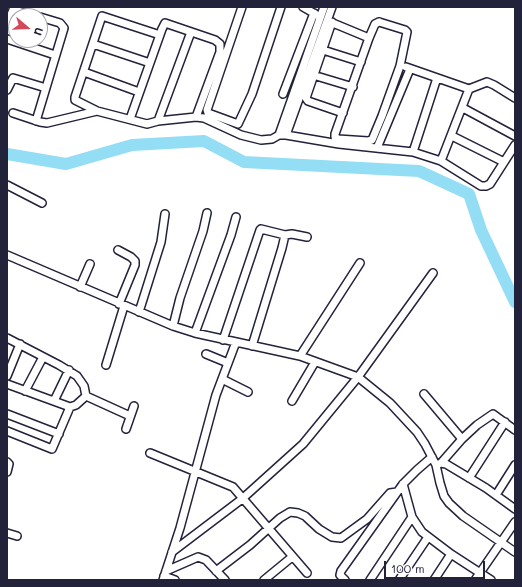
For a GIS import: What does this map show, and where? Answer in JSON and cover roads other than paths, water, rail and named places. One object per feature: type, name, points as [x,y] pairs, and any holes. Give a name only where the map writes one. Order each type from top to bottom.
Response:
[{"type":"street","points":[[242,7],[207,110],[208,113],[238,124],[252,94],[281,7]]},
{"type":"street","points":[[303,7],[323,19],[369,38]]},
{"type":"street","points":[[324,7],[323,50],[306,98],[308,101],[343,113]]},
{"type":"street","points":[[283,94],[323,19],[332,7]]},
{"type":"street","points":[[160,36],[102,16],[75,100],[97,110],[147,124],[158,121],[196,117],[209,119],[241,135],[261,140],[272,139],[283,135],[339,144],[413,152],[441,161],[482,186],[490,184],[515,145]]},
{"type":"street","points":[[36,120],[64,28],[60,23],[48,19]]},
{"type":"street","points":[[283,135],[323,19]]},
{"type":"street","points":[[379,22],[405,30],[407,36],[400,66],[372,140],[341,139],[335,137],[334,134],[343,113],[369,38],[375,24],[379,22]]},
{"type":"street","points":[[130,119],[165,23],[215,40],[220,44],[221,48],[196,117]]},
{"type":"street","points":[[158,121],[191,32]]},
{"type":"street","points":[[7,39],[55,55]]},
{"type":"street","points":[[93,44],[150,63]]},
{"type":"street","points":[[323,50],[361,62]]},
{"type":"street","points":[[400,66],[469,89],[487,82],[515,98]]},
{"type":"street","points":[[377,148],[410,69]]},
{"type":"street","points":[[84,72],[139,92]]},
{"type":"street","points":[[313,75],[352,87]]},
{"type":"street","points":[[7,90],[12,78],[46,88]]},
{"type":"street","points":[[413,152],[437,78]]},
{"type":"street","points":[[441,161],[463,108],[469,89]]},
{"type":"street","points":[[463,108],[515,136]]},
{"type":"street","points":[[13,113],[47,123],[97,110]]},
{"type":"street","points":[[452,136],[504,162]]},
{"type":"street","points":[[7,185],[42,203]]},
{"type":"street","points":[[173,326],[180,298],[208,213]]},
{"type":"street","points":[[139,312],[161,242],[165,214]]},
{"type":"street","points":[[195,334],[231,235],[236,217]]},
{"type":"street","points":[[222,340],[260,230],[285,235],[292,234],[307,237]]},
{"type":"street","points":[[252,346],[285,235]]},
{"type":"street","points":[[106,365],[121,305],[135,265],[135,261],[131,257],[118,250]]},
{"type":"street","points":[[7,255],[121,305],[195,334],[300,356],[358,377],[390,403],[425,444],[432,457],[439,464],[440,484],[444,496],[449,503],[463,516],[515,552]]},
{"type":"street","points":[[300,356],[360,263]]},
{"type":"street","points":[[80,287],[90,264]]},
{"type":"street","points":[[172,552],[242,500],[303,444],[358,377],[433,273]]},
{"type":"street","points":[[7,338],[69,370],[84,386],[86,396]]},
{"type":"street","points":[[164,576],[196,471],[210,415],[236,342]]},
{"type":"street","points":[[7,376],[20,344]]},
{"type":"street","points":[[206,354],[228,363]]},
{"type":"street","points":[[25,391],[43,356]]},
{"type":"street","points":[[292,401],[315,362]]},
{"type":"street","points":[[54,401],[69,370]]},
{"type":"street","points":[[222,379],[248,392]]},
{"type":"street","points":[[7,384],[70,407],[76,405],[86,396]]},
{"type":"street","points":[[424,394],[462,439]]},
{"type":"street","points":[[86,396],[130,416]]},
{"type":"street","points":[[126,429],[134,406]]},
{"type":"street","points":[[7,431],[52,449],[70,407]]},
{"type":"street","points":[[7,414],[58,434]]},
{"type":"street","points":[[439,464],[477,425],[493,414],[515,430]]},
{"type":"street","points":[[468,478],[505,422]]},
{"type":"street","points":[[150,453],[233,487],[242,500],[270,529],[307,573]]},
{"type":"street","points":[[345,580],[340,575],[341,571],[403,484],[432,457]]},
{"type":"street","points":[[7,462],[9,464],[7,472]]},
{"type":"street","points":[[439,464],[446,464],[496,495],[515,509]]},
{"type":"street","points":[[496,495],[515,465]]},
{"type":"street","points":[[403,484],[412,517],[417,526],[428,537],[451,554],[491,580]]},
{"type":"street","points":[[216,571],[270,529],[280,518],[290,512],[305,516],[319,529],[332,536],[341,538],[367,519],[390,493],[397,492]]},
{"type":"street","points":[[370,580],[412,517]]},
{"type":"street","points":[[475,580],[515,522]]},
{"type":"street","points":[[7,533],[17,536]]},
{"type":"street","points":[[399,580],[428,537]]},
{"type":"street","points":[[434,580],[451,554]]},
{"type":"street","points":[[164,576],[198,556],[206,560],[225,580]]},
{"type":"street","points":[[264,580],[292,557]]},
{"type":"street","points":[[164,576],[175,580]]},
{"type":"waterway","points":[[7,154],[66,164],[132,145],[204,141],[244,162],[419,171],[469,194],[481,230],[515,302]]}]
